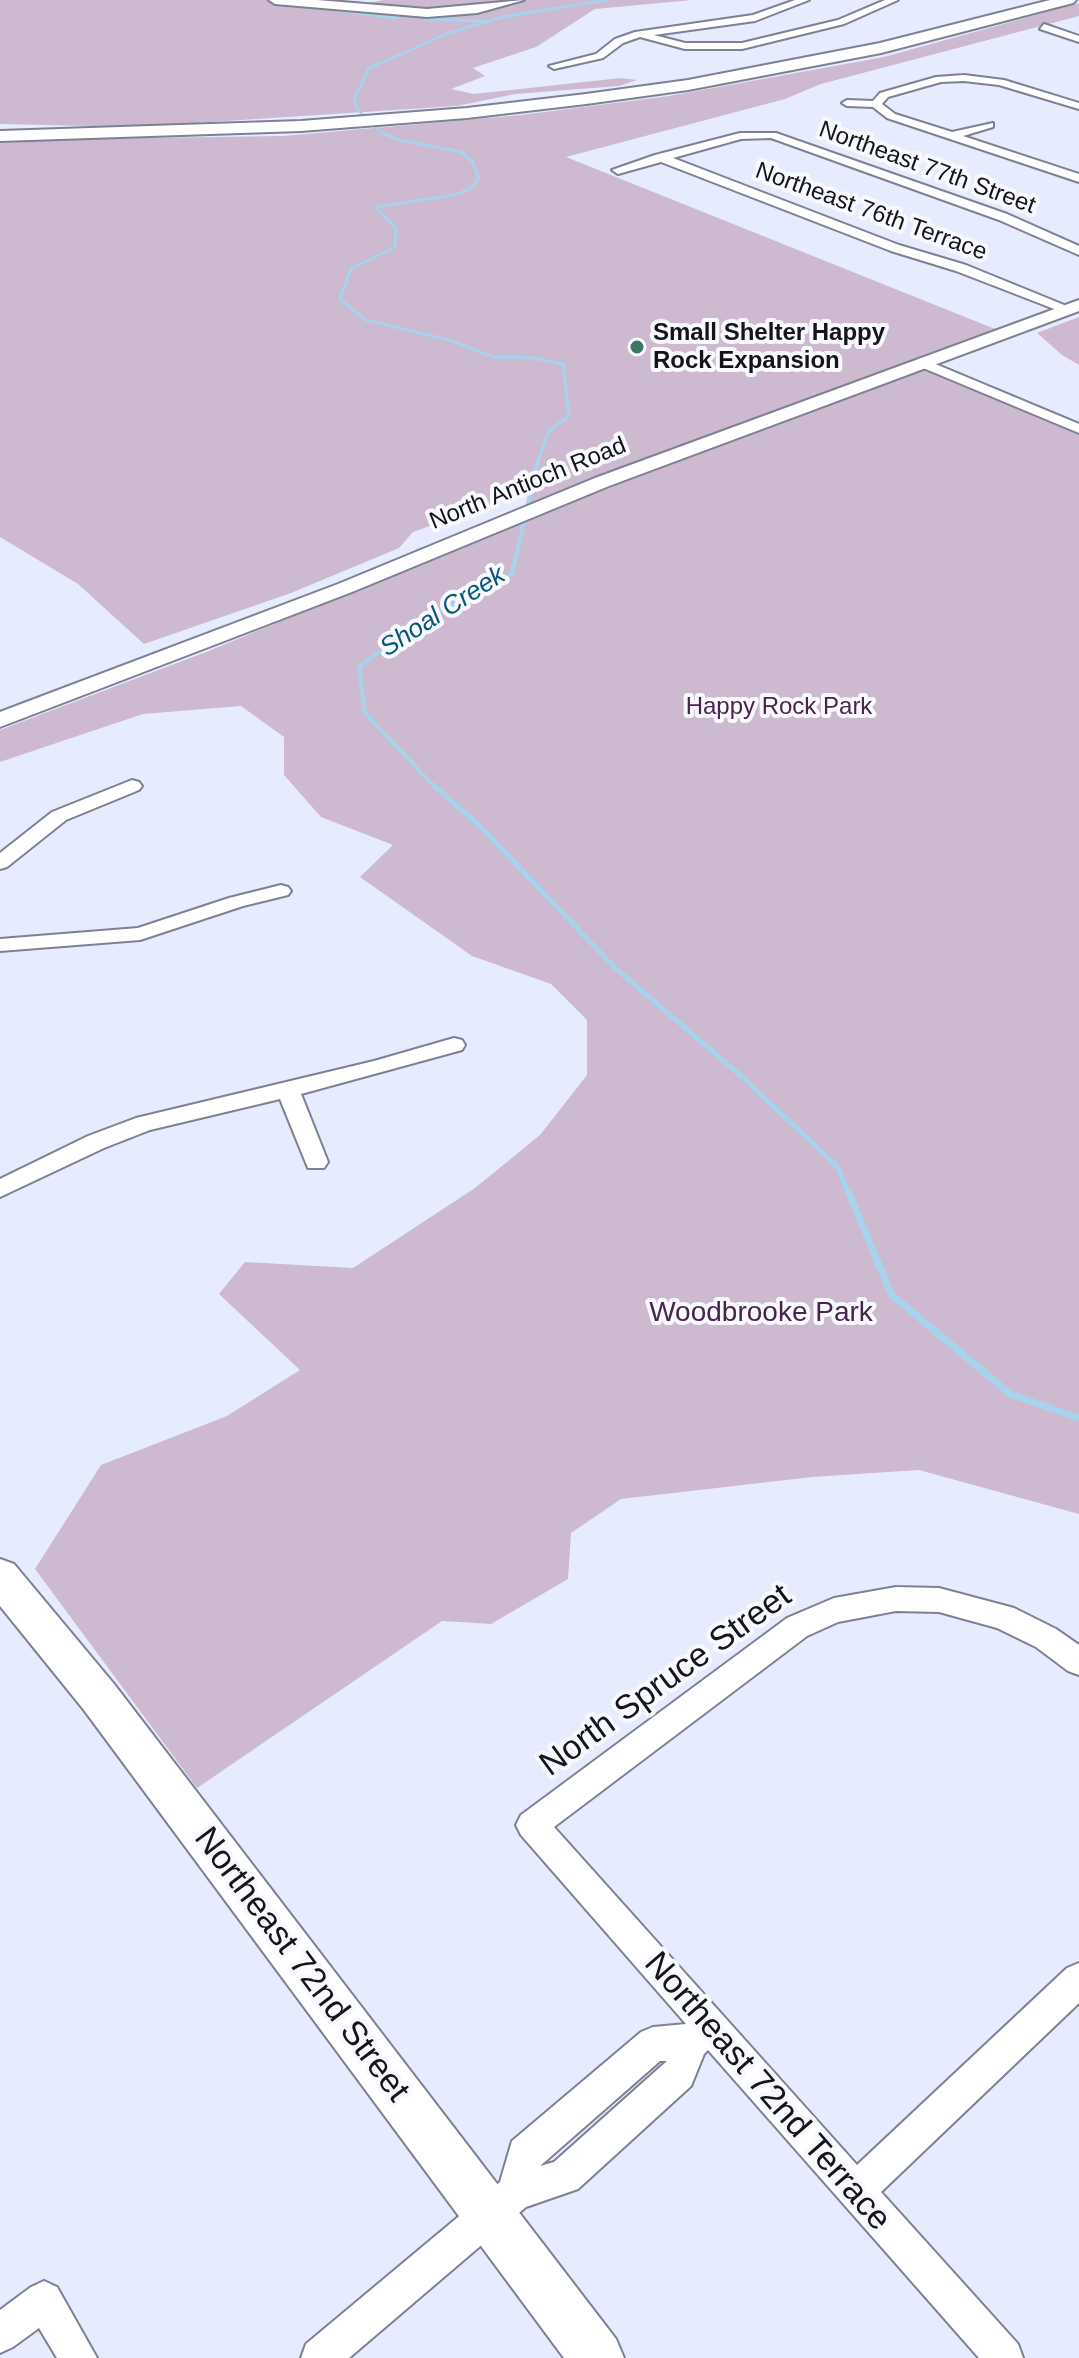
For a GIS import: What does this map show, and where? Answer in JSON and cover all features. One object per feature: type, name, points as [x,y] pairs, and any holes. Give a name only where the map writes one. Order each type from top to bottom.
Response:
[{"type":"main road","points":[[0,136],[301,126],[467,113],[688,85],[881,48],[1050,2],[1068,0]]},
{"type":"main road","name":"Northeast 72nd Street","points":[[0,1576],[502,2203],[597,2358]]},
{"type":"street","points":[[275,0],[404,13],[456,12],[518,0]]},
{"type":"street","points":[[554,66],[599,56],[619,41],[639,34],[755,18],[804,0]]},
{"type":"street","points":[[639,34],[685,46],[742,46],[841,22],[886,1]]},
{"type":"street","points":[[1044,27],[1079,39]]},
{"type":"street","points":[[876,104],[884,95],[958,75],[1000,82],[1079,106]]},
{"type":"street","points":[[847,103],[876,104],[887,114],[1079,178]]},
{"type":"street","points":[[952,136],[989,125]]},
{"type":"street","name":"Northeast 77th Street","points":[[659,157],[757,130],[1003,217],[1079,251]]},
{"type":"street","points":[[618,170],[659,157]]},
{"type":"street","name":"Northeast 76th Terrace","points":[[659,157],[895,248],[1073,307]]},
{"type":"street","points":[[1060,172],[1079,166]]},
{"type":"street","name":"North Antioch Road","points":[[0,720],[345,588],[562,498],[1073,307]]},
{"type":"street","points":[[921,362],[1079,429]]},
{"type":"street","points":[[0,863],[59,816],[132,786]]},
{"type":"street","points":[[7,827],[31,838]]},
{"type":"street","points":[[0,945],[32,945],[140,934],[236,902],[281,891]]},
{"type":"street","points":[[0,1189],[115,1134],[454,1045]]},
{"type":"street","points":[[288,1090],[316,1162]]},
{"type":"street","name":"North Spruce Street","points":[[532,1825],[797,1627],[834,1610],[896,1599],[939,1600],[983,1610],[1036,1632],[1079,1662]]},
{"type":"street","name":"Northeast 72nd Terrace","points":[[532,1825],[700,2034],[855,2192],[1004,2358]]},
{"type":"street","points":[[855,2192],[1079,1980]]},
{"type":"street","points":[[320,2358],[502,2203],[565,2176],[679,2074],[700,2034]]},
{"type":"street","points":[[0,2334],[44,2300],[78,2358]]},
{"type":"green space","points":[[0,0],[297,0],[355,6],[383,0],[692,0],[595,9],[536,47],[473,68],[485,76],[451,89],[474,94],[621,78],[637,80],[619,86],[515,94],[457,106],[133,127],[0,124]]},
{"type":"green space","points":[[1079,3],[1079,16],[821,84],[785,99],[566,157],[995,329],[910,360],[1079,433],[1079,1514],[919,1470],[812,1477],[621,1499],[571,1533],[568,1579],[491,1624],[442,1621],[197,1788],[35,1569],[101,1465],[227,1416],[300,1370],[219,1294],[245,1262],[353,1268],[475,1188],[540,1135],[587,1075],[587,1020],[551,984],[472,956],[360,877],[393,845],[321,817],[284,775],[284,737],[241,706],[143,714],[0,762],[0,730],[206,652],[522,522],[530,484],[513,491],[511,497],[413,532],[399,548],[291,593],[144,644],[78,584],[0,537],[0,140],[283,136],[521,115],[669,96],[884,57]]},
{"type":"green space","points":[[1079,317],[1079,365],[1037,333]]},
{"type":"waterway","name":"Shoal Creek","points":[[537,463],[549,431],[569,416],[563,364],[533,358],[493,357],[449,340],[366,320],[340,299],[351,269],[395,247],[396,228],[376,207],[454,195],[470,189],[479,178],[472,161],[461,152],[400,140],[382,133],[358,110],[354,100],[369,68],[449,33],[503,17],[607,0]]},
{"type":"waterway","points":[[312,7],[397,18]]},
{"type":"waterway","points":[[425,19],[485,21]]},
{"type":"waterway","name":"Shoal Creek","points":[[434,786],[365,713],[359,667],[421,621],[512,574],[538,461]]},
{"type":"waterway","name":"Shoal Creek","points":[[434,786],[480,826],[614,967],[740,1075],[837,1166],[849,1195]]},
{"type":"waterway","name":"Shoal Creek","points":[[849,1193],[891,1294],[1010,1394],[1079,1418]]},
{"type":"place","name":"Small Shelter Happy Rock Expansion","points":[[637,347]]},
{"type":"park label","name":"Happy Rock Park","points":[[779,707]]},
{"type":"park label","name":"Woodbrooke Park","points":[[761,1313]]}]
